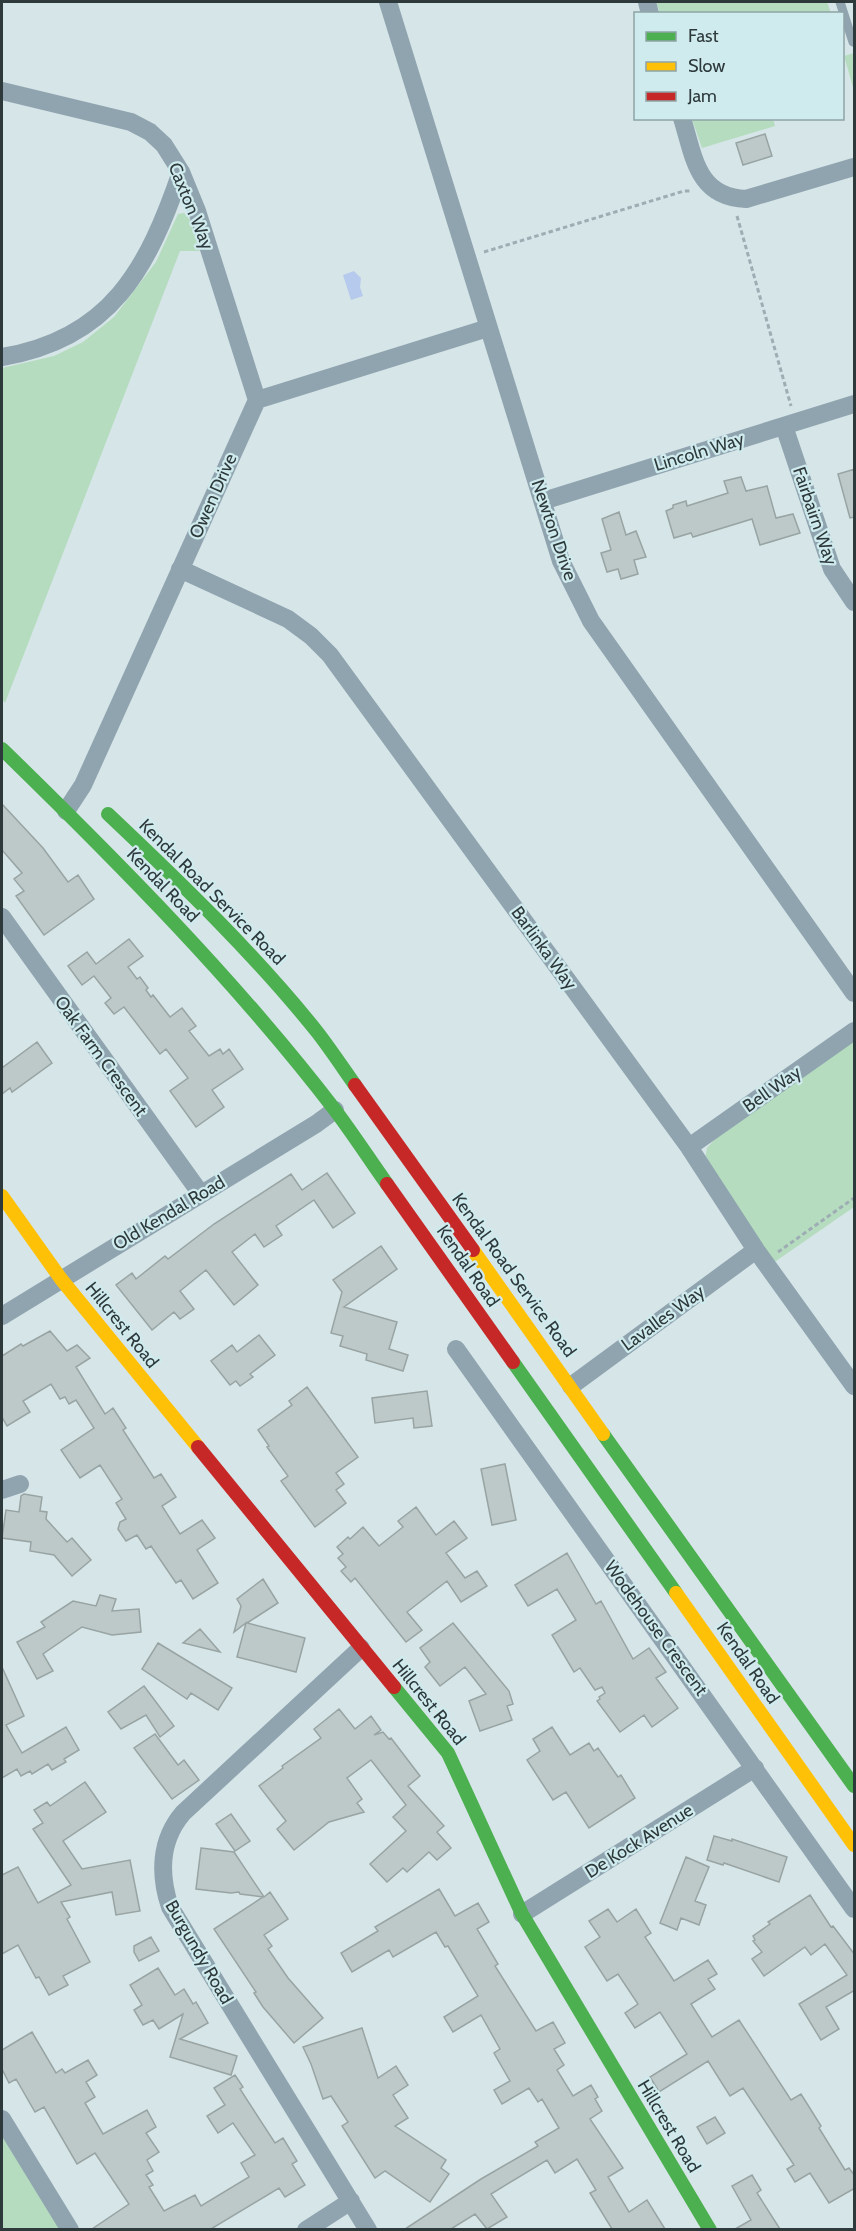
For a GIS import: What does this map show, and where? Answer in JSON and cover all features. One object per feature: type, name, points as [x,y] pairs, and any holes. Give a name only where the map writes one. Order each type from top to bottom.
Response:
[{"type":"street","name":"Newton Drive","points":[[388,2],[561,561],[591,621],[855,993]]},
{"type":"street","name":"Caxton Way","points":[[2,90],[131,122],[150,132],[164,145],[181,171],[197,211],[257,400]]},
{"type":"street","points":[[683,120],[704,182],[724,194],[746,199],[855,167]]},
{"type":"street","points":[[2,357],[24,354],[52,345],[78,332],[100,315],[122,293],[139,269],[153,243],[181,171]]},
{"type":"street","points":[[257,400],[488,328]]},
{"type":"street","name":"Owen Drive","points":[[66,811],[83,785],[257,400]]},
{"type":"street","name":"Lincoln Way","points":[[543,501],[855,404]]},
{"type":"street","name":"Fairbairn Way","points":[[790,424],[832,569],[855,602]]},
{"type":"street","name":"Barlinka Way","points":[[180,569],[288,619],[311,636],[330,655],[688,1147],[760,1256],[855,1386]]},
{"type":"street","name":"Kendal Road","points":[[2,749],[66,811],[169,918],[236,991],[335,1110],[855,1845]]},
{"type":"street","name":"Kendal Road Service Road","points":[[108,814],[212,913],[262,966],[319,1034],[855,1786]]},
{"type":"street","name":"Oak Farm Crescent","points":[[2,917],[201,1194]]},
{"type":"street","name":"Bell Way","points":[[688,1147],[855,1031]]},
{"type":"street","name":"Old Kendal Road","points":[[2,1316],[316,1124],[335,1110]]},
{"type":"street","name":"Hillcrest Road","points":[[2,1196],[61,1279],[448,1753],[522,1914],[710,2229]]},
{"type":"street","name":"Lavalles Way","points":[[571,1386],[760,1256]]},
{"type":"street","name":"Wodehouse Crescent","points":[[456,1349],[855,1909]]},
{"type":"street","points":[[2,1490],[20,1484]]},
{"type":"street","name":"Burgundy Road","points":[[361,1648],[183,1813],[169,1836],[163,1870],[165,1893],[177,1919],[368,2229]]},
{"type":"street","name":"De Kock Avenue","points":[[522,1914],[756,1768]]},
{"type":"street","points":[[2,2119],[70,2229]]},
{"type":"street","points":[[306,2229],[351,2201]]},
{"type":"lane","points":[[844,14],[853,42]]},
{"type":"path","points":[[468,257],[684,191],[724,194],[790,424]]},
{"type":"path","points":[[760,1256],[855,1198]]},
{"type":"green space","points":[[656,2],[827,2],[831,12],[660,12]]},
{"type":"green space","points":[[854,53],[854,91],[844,56]]},
{"type":"green space","points":[[692,120],[773,120],[775,126],[702,148]]},
{"type":"green space","points":[[184,213],[190,220],[200,251],[180,251],[5,703],[2,699],[2,368],[54,356],[83,342],[114,317],[156,262],[178,214]]},
{"type":"green space","points":[[854,1037],[854,1207],[776,1261],[765,1261],[705,1159],[707,1148],[715,1139]]},
{"type":"green space","points":[[2,2133],[60,2229],[2,2229]]},
{"type":"water","points":[[354,271],[361,278],[360,287],[363,296],[351,300],[343,275]]},
{"type":"building","points":[[765,134],[772,156],[743,165],[736,143]]},
{"type":"building","points":[[855,469],[855,517],[850,518],[838,474]]},
{"type":"building","points":[[741,477],[746,491],[767,486],[776,518],[793,514],[800,533],[760,545],[752,519],[693,537],[691,533],[674,538],[666,511],[673,508],[673,505],[686,501],[687,506],[728,493],[724,481]]},
{"type":"building","points":[[619,512],[626,535],[636,531],[646,557],[634,560],[638,574],[621,579],[618,569],[607,572],[601,553],[611,550],[602,519]]},
{"type":"building","points":[[2,804],[43,848],[68,882],[78,875],[94,899],[44,935],[16,896],[24,891],[14,879],[22,873],[2,850]]},
{"type":"building","points":[[129,939],[143,956],[128,967],[137,979],[140,977],[151,997],[153,995],[170,1017],[182,1008],[196,1026],[189,1031],[209,1056],[220,1049],[223,1054],[229,1049],[243,1069],[212,1090],[224,1107],[196,1127],[170,1091],[188,1078],[166,1049],[160,1054],[124,1007],[114,1014],[105,1003],[111,998],[94,976],[82,985],[68,966],[87,952],[96,964]]},
{"type":"building","points":[[37,1042],[52,1063],[12,1092],[10,1088],[2,1094],[2,1068]]},
{"type":"building","points":[[327,1173],[355,1213],[333,1228],[314,1200],[276,1226],[282,1235],[264,1247],[255,1234],[232,1252],[258,1285],[234,1305],[206,1270],[180,1291],[194,1309],[180,1319],[174,1312],[152,1330],[116,1285],[132,1273],[136,1279],[165,1256],[168,1259],[214,1224],[291,1174],[302,1190]]},
{"type":"building","points":[[381,1246],[397,1269],[344,1307],[397,1322],[389,1349],[408,1355],[403,1371],[366,1360],[367,1354],[340,1346],[343,1336],[331,1333],[342,1292],[333,1280]]},
{"type":"building","points":[[50,1331],[67,1351],[77,1345],[90,1358],[76,1367],[105,1414],[113,1408],[126,1428],[123,1430],[154,1478],[161,1474],[176,1497],[162,1506],[180,1534],[202,1520],[215,1538],[197,1550],[218,1583],[193,1599],[181,1580],[176,1583],[151,1546],[146,1549],[137,1535],[126,1541],[118,1529],[120,1522],[126,1519],[116,1503],[122,1499],[100,1465],[80,1478],[61,1450],[94,1428],[76,1400],[69,1404],[65,1397],[60,1399],[51,1384],[23,1401],[30,1412],[7,1426],[2,1417],[2,1356],[21,1344],[23,1346]]},
{"type":"building","points":[[259,1335],[275,1355],[250,1374],[253,1377],[240,1386],[236,1381],[230,1385],[211,1361],[232,1345],[237,1352]]},
{"type":"building","points":[[307,1387],[358,1457],[336,1473],[344,1484],[336,1490],[346,1503],[315,1527],[281,1481],[288,1476],[258,1430],[292,1405],[289,1401]]},
{"type":"building","points":[[427,1391],[432,1426],[414,1428],[413,1418],[375,1423],[372,1398]]},
{"type":"building","points":[[505,1464],[516,1520],[492,1525],[481,1469]]},
{"type":"building","points":[[24,1494],[42,1497],[40,1511],[47,1512],[46,1519],[67,1542],[72,1538],[91,1560],[72,1576],[54,1555],[30,1551],[31,1542],[2,1538],[6,1510],[19,1512],[21,1496]]},
{"type":"building","points":[[416,1507],[436,1535],[454,1521],[467,1538],[446,1553],[465,1578],[477,1571],[487,1586],[461,1602],[447,1581],[407,1612],[422,1630],[406,1642],[355,1578],[351,1582],[341,1571],[346,1567],[338,1558],[343,1554],[337,1547],[363,1527],[379,1546],[403,1527],[398,1521]]},
{"type":"building","points":[[567,1553],[596,1604],[601,1601],[633,1659],[649,1648],[666,1672],[656,1678],[678,1708],[652,1727],[644,1715],[620,1732],[597,1701],[605,1693],[602,1687],[595,1690],[580,1668],[574,1672],[552,1635],[576,1620],[557,1589],[528,1606],[515,1585]]},
{"type":"building","points":[[263,1579],[278,1603],[247,1623],[305,1638],[296,1672],[237,1657],[246,1623],[234,1632],[241,1606],[237,1599]]},
{"type":"building","points":[[100,1595],[116,1599],[112,1611],[139,1609],[141,1632],[112,1635],[82,1627],[43,1654],[53,1671],[37,1679],[17,1642],[45,1627],[41,1622],[73,1601],[96,1606]]},
{"type":"building","points":[[453,1623],[509,1691],[513,1704],[507,1706],[512,1720],[480,1731],[469,1701],[486,1694],[465,1667],[440,1686],[425,1667],[430,1662],[420,1648]]},
{"type":"building","points":[[200,1629],[220,1652],[183,1643]]},
{"type":"building","points":[[158,1643],[232,1688],[218,1710],[191,1693],[187,1699],[142,1669]]},
{"type":"building","points":[[2,1667],[24,1716],[6,1725],[22,1753],[66,1727],[79,1750],[64,1759],[66,1762],[52,1770],[48,1764],[32,1774],[30,1771],[21,1776],[17,1769],[2,1778]]},
{"type":"building","points":[[144,1686],[174,1726],[160,1737],[146,1715],[121,1729],[108,1712]]},
{"type":"building","points":[[339,1709],[355,1729],[371,1716],[381,1730],[374,1735],[383,1732],[389,1739],[391,1738],[420,1776],[408,1786],[444,1826],[437,1832],[451,1848],[437,1860],[429,1852],[407,1872],[403,1868],[387,1882],[370,1864],[406,1831],[393,1817],[406,1805],[371,1760],[347,1778],[362,1799],[357,1803],[364,1812],[329,1822],[294,1850],[277,1829],[286,1821],[259,1786],[321,1738],[314,1729]]},
{"type":"building","points":[[552,1727],[570,1755],[589,1743],[594,1751],[598,1748],[618,1777],[621,1775],[635,1798],[589,1828],[566,1792],[553,1800],[527,1760],[540,1751],[533,1739]]},
{"type":"building","points":[[155,1734],[178,1765],[184,1760],[199,1780],[172,1799],[134,1748]]},
{"type":"building","points":[[85,1782],[106,1812],[63,1841],[82,1869],[130,1860],[140,1911],[116,1915],[112,1892],[61,1902],[70,1917],[67,1919],[90,1962],[63,1976],[68,1985],[49,1995],[39,1977],[36,1978],[18,1945],[2,1954],[2,1875],[18,1867],[38,1903],[71,1885],[33,1829],[43,1823],[34,1810],[47,1802],[50,1806]]},
{"type":"building","points":[[231,1814],[250,1841],[235,1851],[216,1824]]},
{"type":"building","points":[[714,1836],[732,1841],[732,1839],[787,1857],[779,1882],[724,1863],[723,1865],[707,1860]]},
{"type":"building","points":[[201,1848],[234,1852],[264,1897],[270,1892],[288,1919],[264,1935],[272,1946],[268,1949],[288,1978],[323,2018],[294,2043],[263,2007],[254,1993],[256,1992],[214,1929],[263,1897],[239,1892],[196,1889]]},
{"type":"building","points":[[686,1857],[709,1867],[695,1901],[706,1905],[699,1925],[681,1918],[677,1930],[660,1923]]},
{"type":"building","points":[[439,1889],[455,1916],[478,1903],[489,1922],[477,1929],[498,1964],[495,1966],[536,2031],[553,2022],[565,2043],[554,2049],[564,2065],[557,2070],[573,2096],[591,2085],[598,2097],[595,2099],[602,2111],[590,2119],[623,2168],[608,2177],[629,2212],[647,2200],[665,2229],[612,2229],[590,2193],[596,2190],[577,2159],[555,2173],[547,2160],[491,2194],[507,2217],[487,2229],[475,2214],[451,2229],[405,2229],[481,2179],[538,2146],[535,2142],[559,2128],[542,2099],[538,2102],[529,2088],[502,2104],[494,2090],[510,2081],[494,2053],[500,2049],[481,2015],[453,2032],[444,2017],[478,1996],[448,1946],[445,1947],[436,1932],[393,1957],[389,1950],[352,1972],[341,1953],[378,1931],[375,1927]]},
{"type":"building","points":[[810,1895],[831,1927],[833,1926],[855,1955],[855,1990],[826,2007],[839,2029],[821,2040],[799,2004],[847,1975],[825,1944],[811,1955],[805,1947],[764,1976],[752,1959],[762,1952],[753,1941],[755,1940],[753,1936],[770,1924],[768,1922]]},
{"type":"building","points":[[608,1909],[617,1922],[636,1909],[651,1933],[645,1937],[674,1981],[708,1960],[717,1974],[708,1979],[715,1989],[691,2004],[712,2037],[739,2020],[791,2100],[801,2094],[845,2170],[849,2168],[855,2176],[855,2188],[829,2203],[810,2173],[795,2182],[787,2169],[794,2165],[743,2088],[730,2096],[708,2061],[659,2092],[650,2077],[687,2054],[660,2012],[635,2028],[625,2013],[638,2004],[618,1974],[607,1981],[585,1947],[600,1937],[589,1921]]},
{"type":"building","points":[[151,1937],[159,1951],[139,1961],[134,1952],[134,1946]]},
{"type":"building","points":[[158,1968],[175,1995],[184,1989],[193,2004],[196,2002],[208,2023],[180,2039],[237,2056],[231,2075],[170,2057],[183,2014],[159,2029],[153,2020],[143,2025],[134,2010],[142,2005],[130,1985]]},
{"type":"building","points":[[362,2028],[378,2078],[396,2066],[408,2085],[393,2095],[408,2118],[395,2126],[446,2160],[441,2168],[449,2174],[430,2202],[385,2171],[375,2178],[342,2126],[348,2122],[331,2096],[323,2099],[303,2047]]},
{"type":"building","points":[[32,2032],[56,2073],[62,2069],[65,2073],[88,2060],[97,2075],[86,2082],[95,2097],[85,2103],[103,2134],[147,2110],[156,2127],[146,2133],[159,2152],[147,2160],[153,2171],[146,2175],[153,2185],[149,2187],[164,2211],[195,2195],[201,2206],[249,2177],[241,2163],[255,2155],[233,2123],[218,2133],[207,2116],[225,2105],[214,2088],[235,2075],[243,2087],[240,2089],[275,2143],[283,2138],[297,2161],[292,2164],[305,2185],[285,2197],[279,2188],[211,2229],[92,2229],[129,2204],[95,2153],[77,2164],[44,2107],[35,2112],[16,2079],[9,2083],[2,2069],[2,2050]]},
{"type":"building","points":[[715,2117],[725,2133],[707,2144],[697,2127]]},
{"type":"building","points":[[752,2175],[761,2190],[757,2193],[780,2229],[735,2229],[751,2220],[732,2186]]},
{"type":"traffic: fast","points":[[2,749],[132,879],[258,1015],[335,1110],[387,1184]]},
{"type":"traffic: fast","points":[[108,814],[190,893],[269,975],[318,1033],[355,1085]]},
{"type":"traffic: fast","points":[[513,1362],[676,1593]]},
{"type":"traffic: fast","points":[[603,1434],[854,1786]]},
{"type":"traffic: fast","points":[[394,1687],[448,1753],[522,1914],[710,2230]]},
{"type":"traffic: slow","points":[[2,1196],[61,1279],[198,1447]]},
{"type":"traffic: slow","points":[[473,1250],[603,1434]]},
{"type":"traffic: slow","points":[[676,1593],[854,1845]]},
{"type":"traffic: jam","points":[[355,1085],[473,1250]]},
{"type":"traffic: jam","points":[[387,1184],[513,1362]]},
{"type":"traffic: jam","points":[[198,1447],[394,1687]]}]
